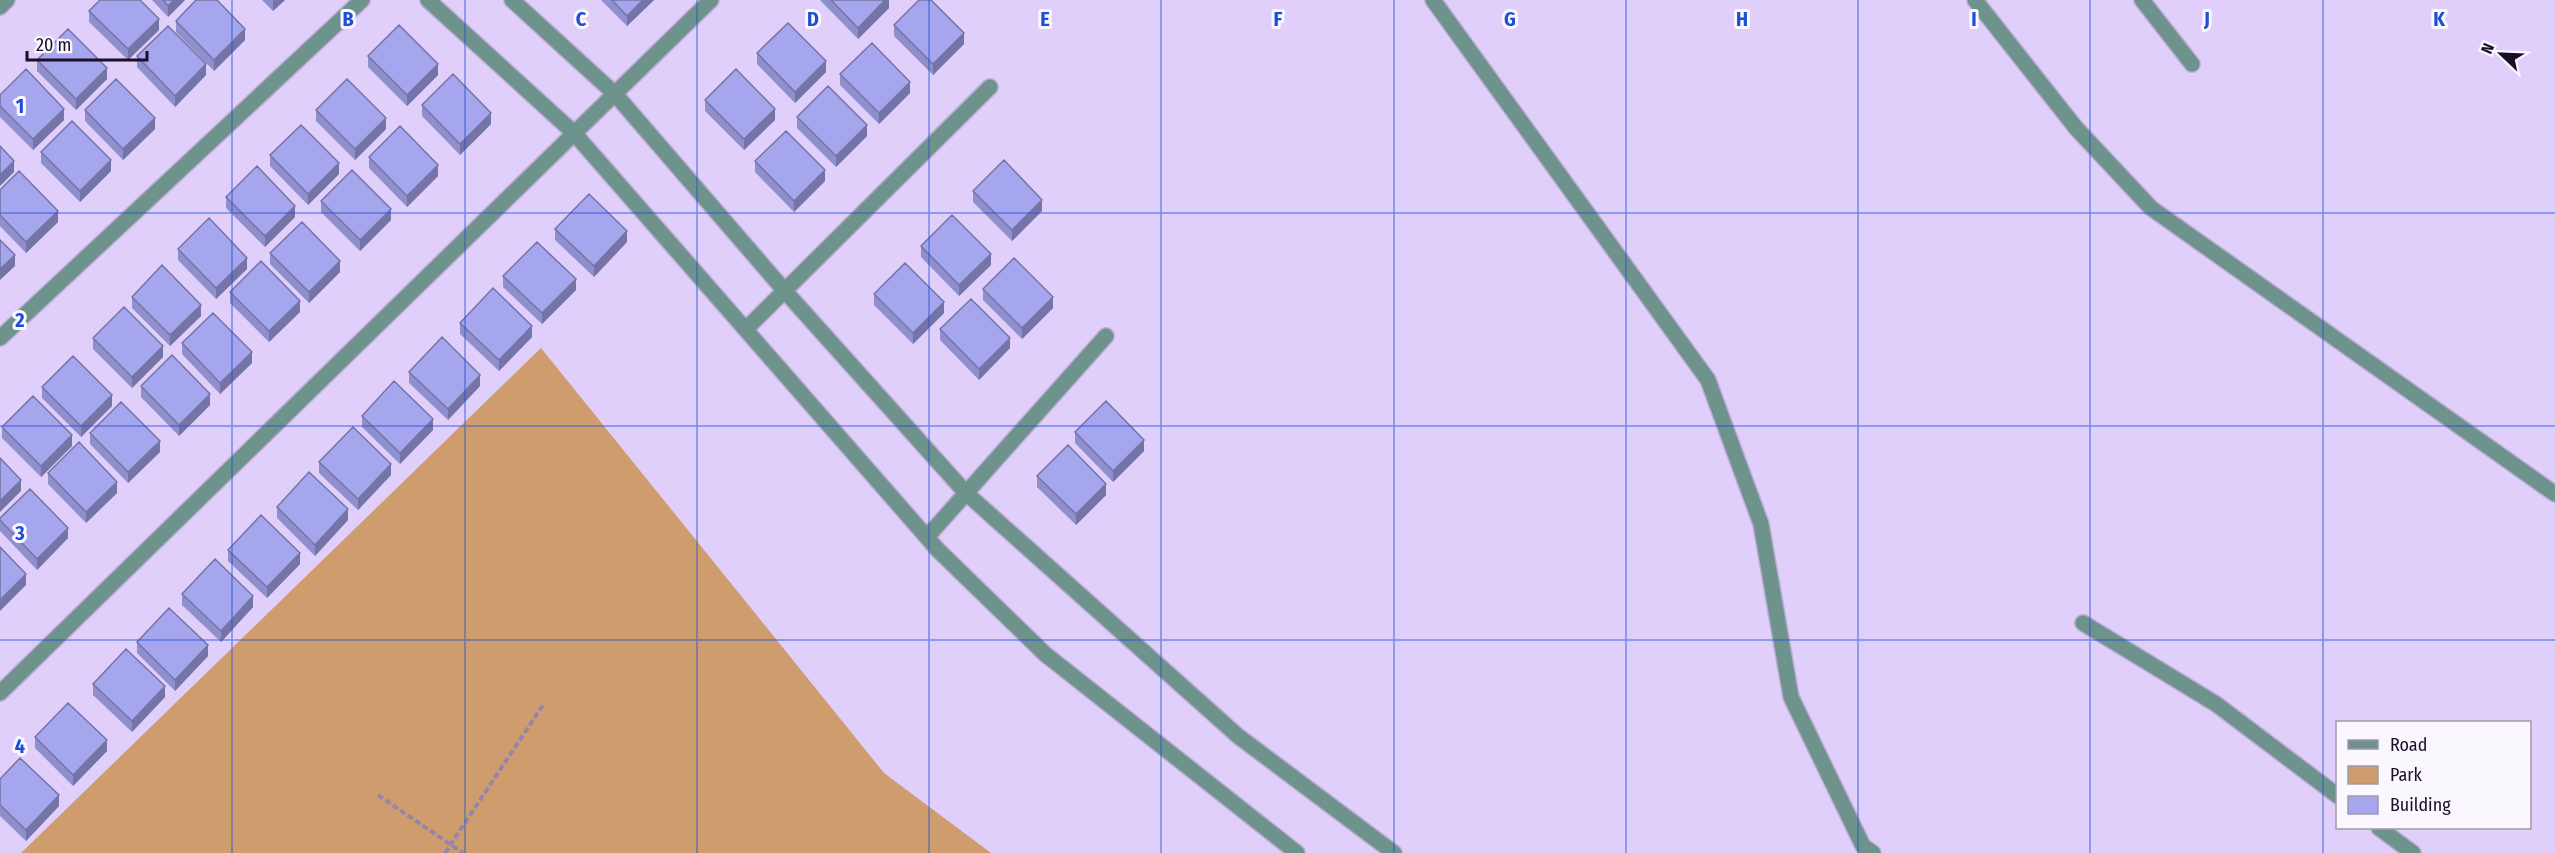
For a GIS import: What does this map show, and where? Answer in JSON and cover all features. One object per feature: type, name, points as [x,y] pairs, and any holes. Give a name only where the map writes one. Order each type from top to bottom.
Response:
[{"type":"street","points":[[0,7],[7,0]]},
{"type":"street","points":[[0,338],[362,0]]},
{"type":"street","points":[[428,0],[574,134],[927,537],[1045,654],[1297,853]]},
{"type":"street","points":[[512,0],[615,94],[784,290],[966,493],[1238,735],[1394,853]]},
{"type":"street","points":[[0,693],[711,0]]},
{"type":"street","points":[[1434,0],[1708,380],[1761,524],[1791,697],[1863,846],[1873,853]]},
{"type":"street","points":[[1975,0],[2076,128],[2151,208],[2555,494]]},
{"type":"street","points":[[2142,0],[2192,64]]},
{"type":"street","points":[[746,329],[990,87]]},
{"type":"street","points":[[927,537],[1106,336]]},
{"type":"street","points":[[2083,623],[2216,704],[2336,795]]},
{"type":"street","points":[[2380,829],[2413,853]]},
{"type":"path","points":[[445,853],[543,705]]},
{"type":"path","points":[[378,795],[463,853]]},
{"type":"green space","points":[[541,348],[884,773],[991,853],[21,853]]},
{"type":"building","points":[[100,0],[140,0],[159,19],[128,49],[89,11]]},
{"type":"building","points":[[163,0],[174,0],[168,6]]},
{"type":"building","points":[[196,0],[217,0],[245,29],[214,60],[176,21]]},
{"type":"building","points":[[612,0],[643,0],[627,16]]},
{"type":"building","points":[[831,0],[885,0],[858,28]]},
{"type":"building","points":[[919,0],[931,0],[964,33],[933,64],[894,25]]},
{"type":"building","points":[[788,23],[826,61],[795,92],[757,53]]},
{"type":"building","points":[[399,25],[438,64],[407,95],[368,56]]},
{"type":"building","points":[[168,26],[206,64],[175,96],[137,56]]},
{"type":"building","points":[[68,29],[107,68],[76,99],[37,60]]},
{"type":"building","points":[[872,43],[910,82],[879,113],[840,74]]},
{"type":"building","points":[[26,69],[64,109],[33,139],[0,106],[0,95]]},
{"type":"building","points":[[736,69],[775,109],[744,139],[705,100]]},
{"type":"building","points":[[453,74],[491,113],[460,144],[422,105]]},
{"type":"building","points":[[116,79],[155,118],[123,149],[85,110]]},
{"type":"building","points":[[347,79],[386,118],[355,149],[316,110]]},
{"type":"building","points":[[828,86],[867,125],[836,156],[797,117]]},
{"type":"building","points":[[72,121],[111,160],[80,191],[41,152]]},
{"type":"building","points":[[301,125],[339,163],[308,194],[270,155]]},
{"type":"building","points":[[400,126],[438,165],[407,196],[369,157]]},
{"type":"building","points":[[786,131],[825,170],[794,201],[755,161]]},
{"type":"building","points":[[0,146],[14,161],[0,175]]},
{"type":"building","points":[[1004,160],[1042,200],[1012,230],[973,191]]},
{"type":"building","points":[[257,166],[295,206],[265,236],[226,197]]},
{"type":"building","points":[[352,170],[391,209],[360,240],[321,201]]},
{"type":"building","points":[[19,171],[58,211],[26,242],[0,215],[0,190]]},
{"type":"building","points":[[589,194],[627,231],[594,266],[555,229]]},
{"type":"building","points":[[952,215],[991,254],[959,285],[921,246]]},
{"type":"building","points":[[209,218],[247,258],[216,288],[178,249]]},
{"type":"building","points":[[302,222],[340,261],[309,292],[270,253]]},
{"type":"building","points":[[0,240],[15,255],[0,269]]},
{"type":"building","points":[[537,242],[576,279],[542,313],[503,276]]},
{"type":"building","points":[[1014,258],[1053,297],[1022,328],[983,289]]},
{"type":"building","points":[[261,261],[300,301],[269,331],[230,292]]},
{"type":"building","points":[[905,263],[944,302],[913,333],[874,294]]},
{"type":"building","points":[[162,265],[201,305],[170,335],[132,297]]},
{"type":"building","points":[[493,288],[532,326],[499,360],[460,323]]},
{"type":"building","points":[[971,299],[1010,338],[979,369],[940,329]]},
{"type":"building","points":[[124,307],[163,346],[132,377],[93,338]]},
{"type":"building","points":[[213,313],[252,352],[220,383],[182,343]]},
{"type":"building","points":[[442,337],[480,375],[448,409],[409,372]]},
{"type":"building","points":[[172,355],[210,394],[179,425],[141,386]]},
{"type":"building","points":[[73,356],[112,395],[81,426],[42,387]]},
{"type":"building","points":[[394,381],[433,419],[400,453],[362,416]]},
{"type":"building","points":[[33,396],[72,435],[41,466],[2,427]]},
{"type":"building","points":[[1106,401],[1144,440],[1113,471],[1075,432]]},
{"type":"building","points":[[121,402],[160,441],[128,472],[90,433]]},
{"type":"building","points":[[353,427],[391,464],[358,499],[319,462]]},
{"type":"building","points":[[79,442],[117,482],[86,512],[48,473]]},
{"type":"building","points":[[1068,445],[1106,484],[1076,514],[1037,476]]},
{"type":"building","points":[[0,458],[21,480],[0,501]]},
{"type":"building","points":[[309,472],[348,509],[315,545],[277,507]]},
{"type":"building","points":[[30,489],[68,528],[37,559],[0,520]]},
{"type":"building","points":[[261,515],[300,553],[267,587],[228,550]]},
{"type":"building","points":[[0,547],[26,574],[0,600]]},
{"type":"building","points":[[215,559],[253,596],[221,631],[182,594]]},
{"type":"building","points":[[169,608],[208,645],[175,680],[137,642]]},
{"type":"building","points":[[126,649],[165,686],[132,721],[93,684]]},
{"type":"building","points":[[68,703],[107,740],[73,775],[35,737]]},
{"type":"building","points":[[20,758],[59,795],[26,830],[0,805],[0,779]]}]
